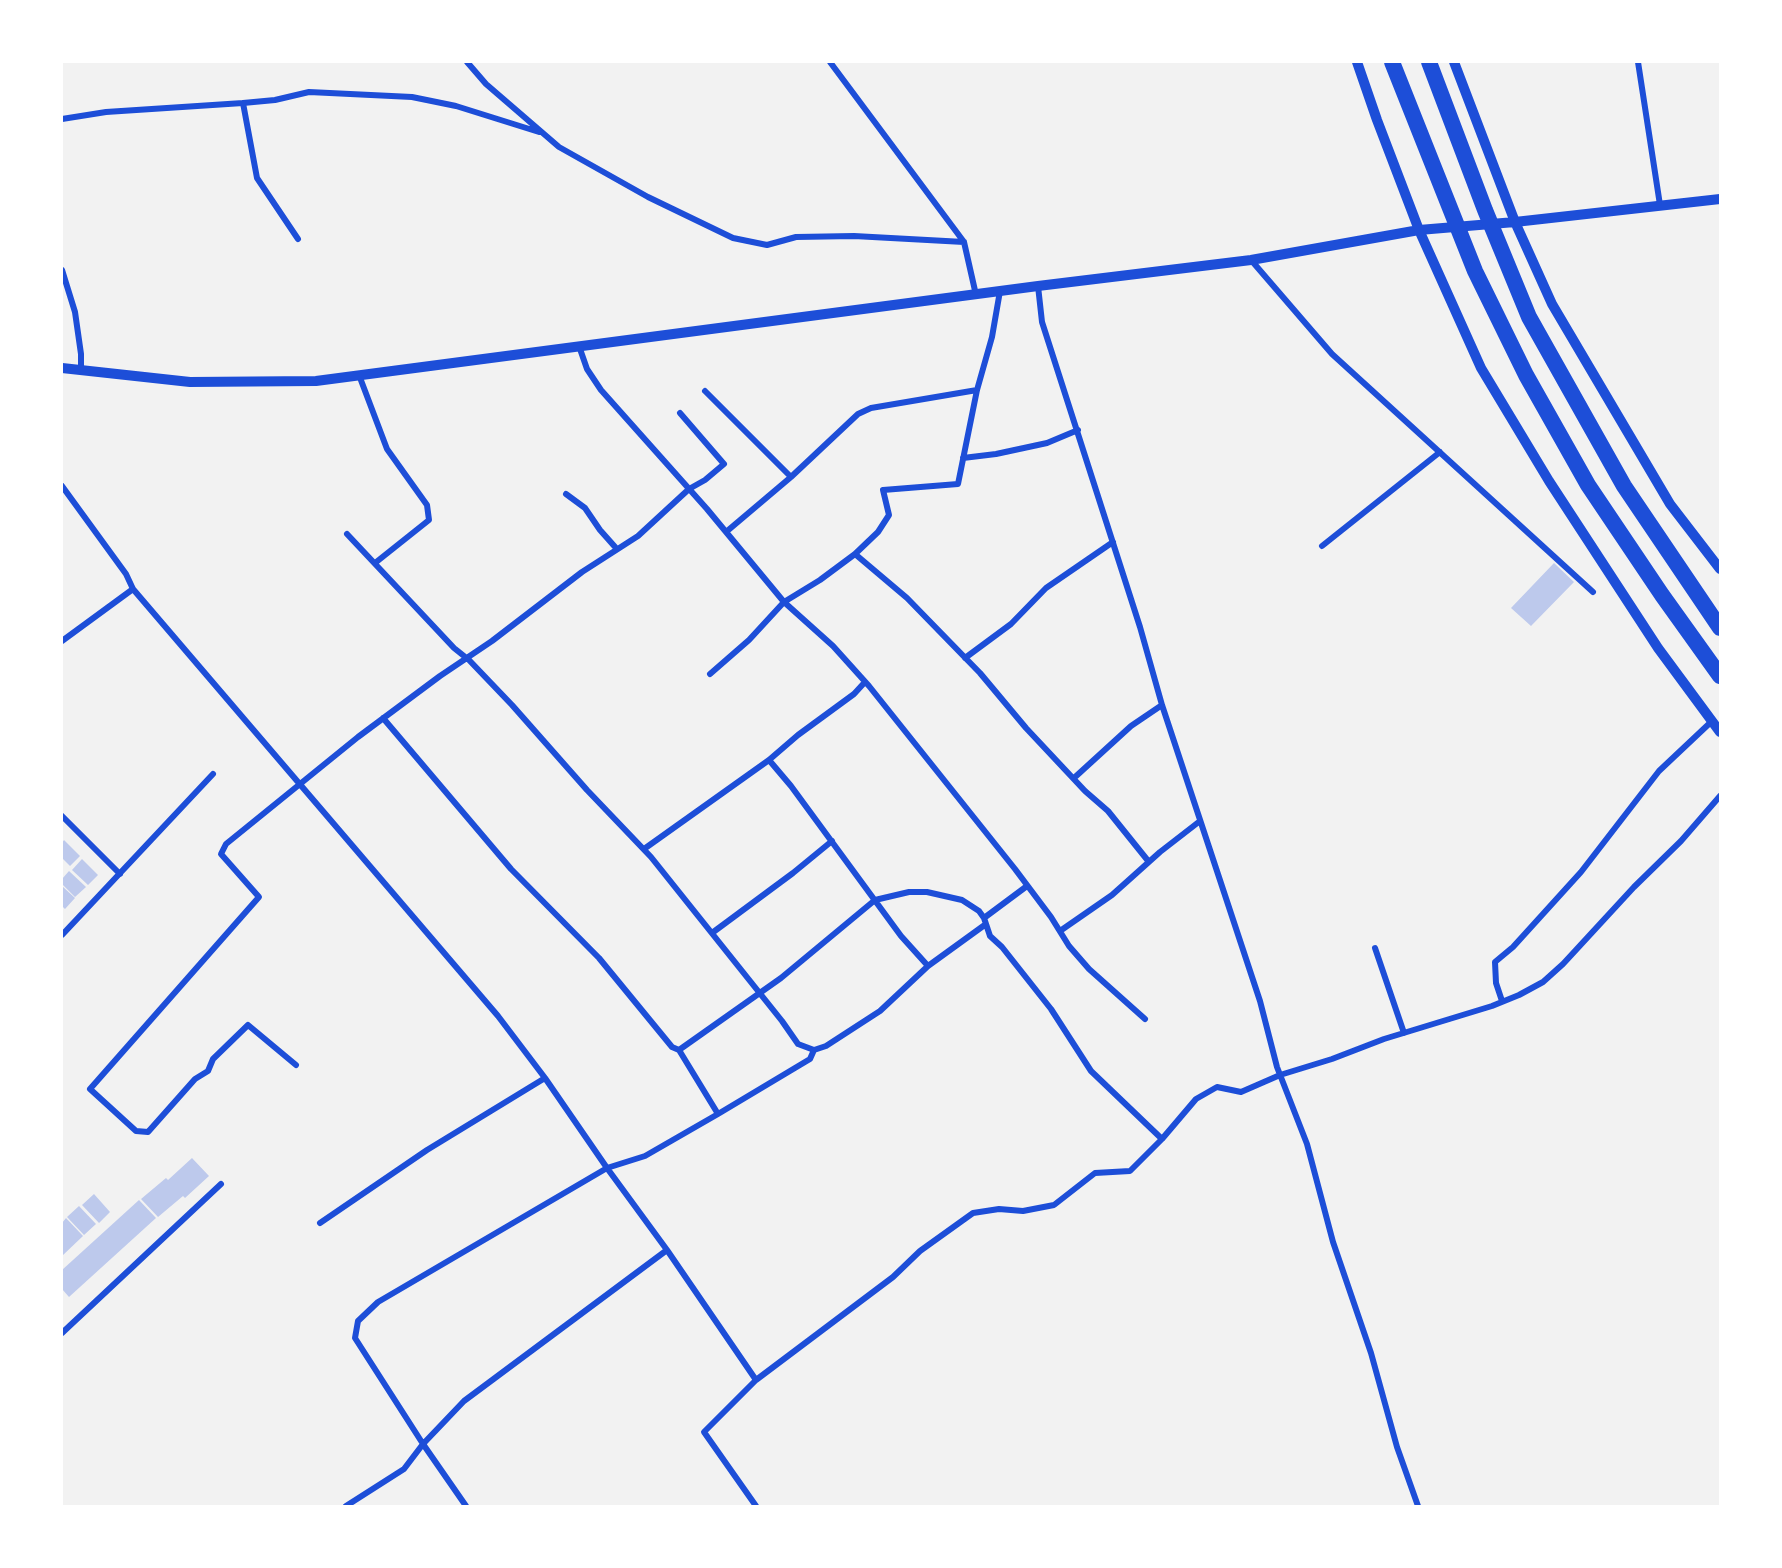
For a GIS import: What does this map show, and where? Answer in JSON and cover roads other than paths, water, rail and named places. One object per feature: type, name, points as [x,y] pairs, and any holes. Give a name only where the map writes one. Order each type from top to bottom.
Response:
[{"type":"highway","points":[[1392,62],[1474,271],[1526,375],[1588,485],[1720,676]]},
{"type":"highway","points":[[1429,62],[1485,210],[1529,317],[1624,486],[1720,628]]},
{"type":"street","points":[[467,62],[486,84],[559,147],[648,197],[733,237],[766,245],[796,237],[854,236],[964,242]]},
{"type":"street","points":[[830,62],[964,242],[976,295]]},
{"type":"street","points":[[1357,62],[1419,230],[1487,379],[1555,491],[1658,648],[1720,732]]},
{"type":"street","points":[[1454,62],[1515,222],[1552,304],[1664,494],[1720,569]]},
{"type":"street","points":[[1638,62],[1660,205]]},
{"type":"street","points":[[62,119],[106,112],[275,100],[309,92],[412,97],[456,106],[543,133]]},
{"type":"street","points":[[243,103],[257,178],[298,240]]},
{"type":"street","points":[[62,368],[190,381],[316,381],[1251,260],[1419,230],[1515,222],[1720,199]]},
{"type":"street","points":[[1251,260],[1332,354],[1593,592]]},
{"type":"street","points":[[62,270],[75,312],[81,370]]},
{"type":"street","points":[[1038,286],[1042,322],[1140,627],[1162,705],[1256,990],[1280,1075],[1307,1144],[1333,1242],[1371,1353],[1397,1447],[1418,1506]]},
{"type":"street","points":[[710,674],[749,640],[784,602],[820,580],[855,554],[878,532],[889,515],[883,490],[958,484],[977,390],[992,337],[1000,291]]},
{"type":"street","points":[[579,346],[587,369],[601,390],[689,489],[784,602],[833,646],[865,682],[1027,886],[1069,946],[1089,969],[1145,1019]]},
{"type":"street","points":[[359,375],[387,449],[427,505],[429,520],[375,563]]},
{"type":"street","points":[[726,532],[791,477],[858,414],[871,408],[977,390]]},
{"type":"street","points":[[705,391],[791,477]]},
{"type":"street","points":[[296,1065],[248,1025],[213,1059],[208,1071],[195,1079],[148,1132],[136,1131],[90,1089],[259,897],[221,854],[226,844],[383,718],[492,641],[553,593],[616,548],[638,536],[689,489],[705,480],[724,464],[680,413]]},
{"type":"street","points":[[963,458],[996,454],[1047,443],[1078,430]]},
{"type":"street","points":[[1322,546],[1440,452]]},
{"type":"street","points":[[62,486],[126,574],[133,589],[498,1016],[545,1078],[667,1250],[756,1380]]},
{"type":"street","points":[[566,494],[585,508],[616,548]]},
{"type":"street","points":[[347,534],[512,705],[587,790],[644,849],[760,992],[798,1044],[814,1050],[826,1046],[880,1011],[928,966],[1027,886]]},
{"type":"street","points":[[965,658],[1011,624],[1046,588],[1113,542]]},
{"type":"street","points":[[855,554],[907,598],[965,658],[1026,728],[1108,811],[1149,862]]},
{"type":"street","points":[[62,641],[133,589]]},
{"type":"street","points":[[644,849],[769,760],[798,735],[854,694],[865,682]]},
{"type":"street","points":[[1074,778],[1131,726],[1162,705]]},
{"type":"street","points":[[383,718],[510,869],[599,958],[672,1047],[679,1050],[718,1114]]},
{"type":"street","points":[[1502,1000],[1496,982],[1495,962],[1513,947],[1581,872],[1659,771],[1711,722]]},
{"type":"street","points":[[769,760],[791,786],[901,936],[928,966]]},
{"type":"street","points":[[62,935],[213,774]]},
{"type":"street","points":[[756,1506],[704,1432],[756,1380],[892,1277],[920,1251],[973,1213],[999,1209],[1023,1211],[1054,1205],[1095,1173],[1130,1171],[1162,1139],[1196,1099],[1217,1087],[1242,1092],[1280,1075],[1492,1006],[1543,982],[1681,841],[1720,796]]},
{"type":"street","points":[[62,816],[120,874]]},
{"type":"street","points":[[1060,931],[1112,895],[1200,821]]},
{"type":"street","points":[[62,828],[67,822]]},
{"type":"street","points":[[712,933],[794,873],[832,841]]},
{"type":"street","points":[[679,1050],[781,978],[875,900],[909,892],[927,892],[962,900],[979,911],[990,936],[1002,947],[1051,1010],[1091,1071],[1162,1139]]},
{"type":"street","points":[[1375,948],[1404,1033]]},
{"type":"street","points":[[466,1506],[355,1338],[358,1321],[378,1302],[607,1168],[645,1156],[718,1114],[810,1059],[814,1050]]},
{"type":"street","points":[[320,1223],[427,1150],[545,1078]]},
{"type":"street","points":[[62,1333],[221,1184]]},
{"type":"street","points":[[346,1506],[404,1469],[423,1444],[464,1401],[667,1250]]}]
